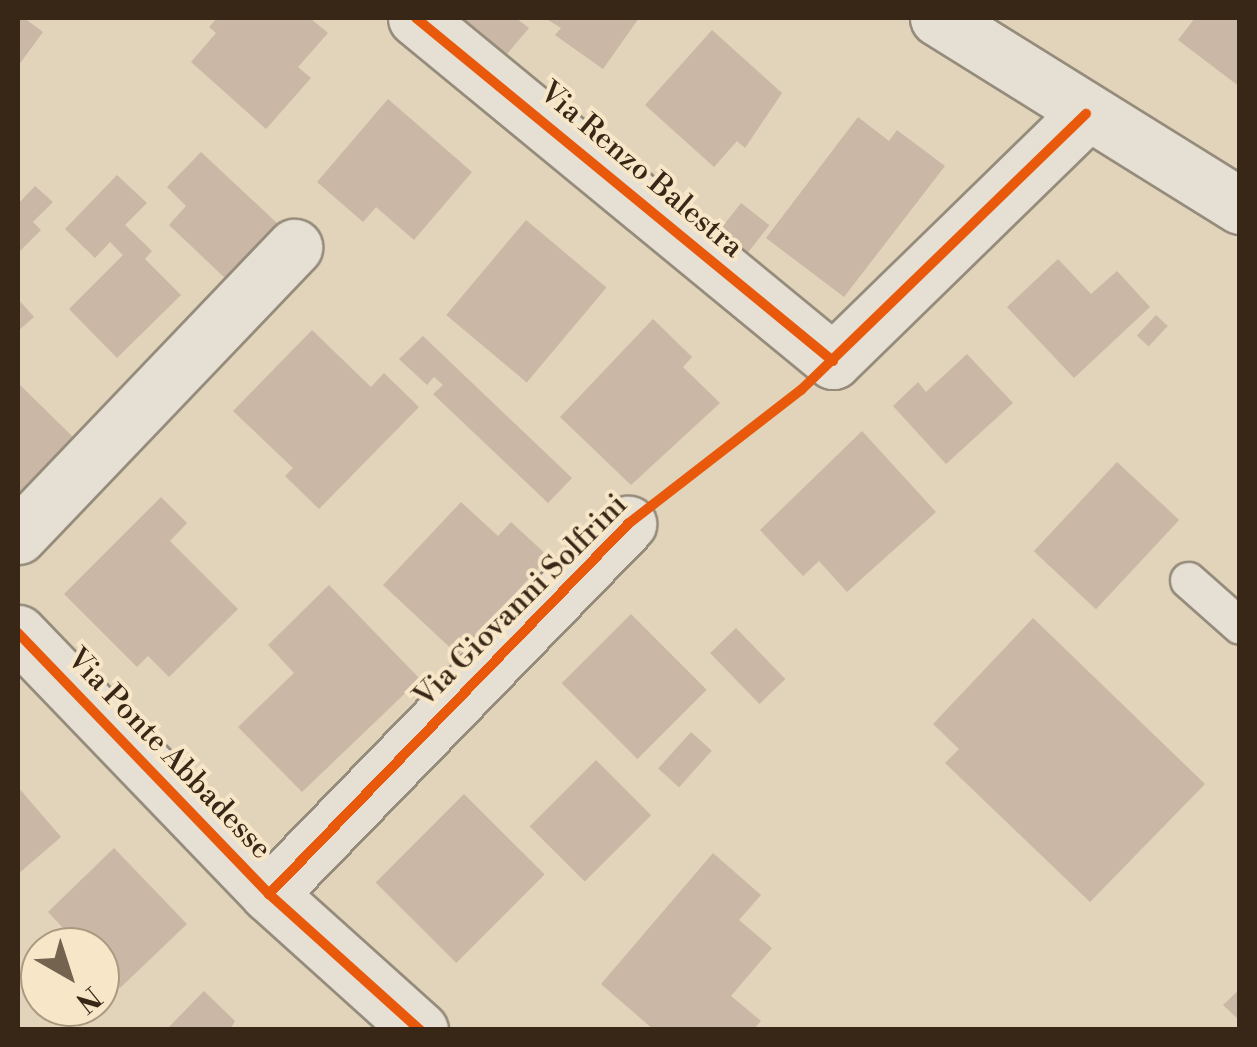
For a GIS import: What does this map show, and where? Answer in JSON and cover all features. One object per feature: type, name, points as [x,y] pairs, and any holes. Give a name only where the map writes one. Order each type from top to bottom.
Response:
[{"type":"street","name":"Via Renzo Balestra","points":[[416,18],[833,361],[1086,114]]},
{"type":"street","points":[[938,18],[1086,114],[1240,206]]},
{"type":"street","points":[[18,536],[294,247]]},
{"type":"street","name":"Via Giovanni Solfrini","points":[[269,894],[628,524]]},
{"type":"street","name":"Via Ponte Abbadesse","points":[[18,633],[391,1021]]},
{"type":"lane","points":[[1188,580],[1240,626]]},
{"type":"building","points":[[24,18],[43,32],[18,66],[18,21]]},
{"type":"building","points":[[217,18],[310,18],[328,33],[298,67],[311,78],[266,129],[191,62],[216,33],[209,27]]},
{"type":"building","points":[[461,18],[516,18],[529,28],[507,54]]},
{"type":"building","points":[[545,18],[639,18],[603,69],[555,35],[561,28]]},
{"type":"building","points":[[1195,18],[1240,18],[1240,87],[1178,40]]},
{"type":"building","points":[[712,30],[782,93],[745,148],[737,141],[714,167],[645,105]]},
{"type":"building","points":[[388,99],[472,172],[414,240],[376,207],[363,222],[317,182]]},
{"type":"building","points":[[858,117],[889,141],[897,130],[945,166],[844,297],[766,238]]},
{"type":"building","points":[[201,152],[279,225],[227,280],[169,225],[186,206],[167,187]]},
{"type":"building","points":[[117,175],[147,203],[125,225],[152,251],[145,259],[181,295],[117,358],[69,309],[123,255],[110,242],[95,258],[65,229]]},
{"type":"building","points":[[35,186],[53,202],[33,222],[41,230],[18,253],[18,204]]},
{"type":"building","points":[[741,203],[769,225],[742,261],[713,238]]},
{"type":"building","points":[[526,220],[606,287],[527,382],[446,315]]},
{"type":"building","points":[[1058,259],[1091,294],[1117,271],[1150,307],[1074,378],[1007,307]]},
{"type":"building","points":[[18,299],[34,317],[18,331]]},
{"type":"building","points":[[1156,315],[1168,326],[1149,346],[1137,335]]},
{"type":"building","points":[[653,319],[692,357],[683,367],[720,403],[631,485],[560,417]]},
{"type":"building","points":[[312,330],[371,387],[384,373],[419,407],[319,509],[285,476],[293,468],[233,411]]},
{"type":"building","points":[[423,336],[572,478],[548,503],[433,394],[443,385],[434,377],[427,385],[399,359]]},
{"type":"building","points":[[967,354],[1013,403],[946,464],[893,406],[918,382],[926,392]]},
{"type":"building","points":[[18,383],[76,440],[22,496],[18,491]]},
{"type":"building","points":[[862,431],[936,512],[847,592],[819,561],[803,576],[760,530]]},
{"type":"building","points":[[1117,462],[1179,520],[1096,609],[1034,551]]},
{"type":"building","points":[[161,497],[187,523],[170,541],[238,609],[169,677],[148,656],[137,667],[64,594]]},
{"type":"building","points":[[461,502],[498,536],[511,522],[549,557],[458,655],[383,585]]},
{"type":"building","points":[[329,585],[420,679],[302,792],[238,727],[294,673],[268,645]]},
{"type":"building","points":[[631,614],[707,690],[637,759],[562,683]]},
{"type":"building","points":[[1033,618],[1205,784],[1090,902],[945,763],[959,749],[933,724]]},
{"type":"building","points":[[736,628],[785,679],[759,704],[710,653]]},
{"type":"building","points":[[691,732],[712,751],[679,787],[658,768]]},
{"type":"building","points":[[596,760],[651,815],[585,882],[530,826]]},
{"type":"building","points":[[18,787],[61,837],[18,874]]},
{"type":"building","points":[[464,794],[545,875],[456,963],[376,882]]},
{"type":"building","points":[[114,848],[187,924],[120,988],[120,927],[62,927],[48,912]]},
{"type":"building","points":[[713,853],[761,895],[739,920],[772,948],[731,996],[761,1021],[753,1030],[654,1030],[601,984]]},
{"type":"building","points":[[1240,989],[1240,1021],[1223,1005]]},
{"type":"building","points":[[204,991],[235,1021],[230,1030],[166,1030]]},
{"type":"cycle path","points":[[416,18],[833,361]]},
{"type":"cycle path","points":[[269,894],[628,524],[801,390],[1086,114]]},
{"type":"cycle path","points":[[18,633],[269,894],[420,1030]]}]
